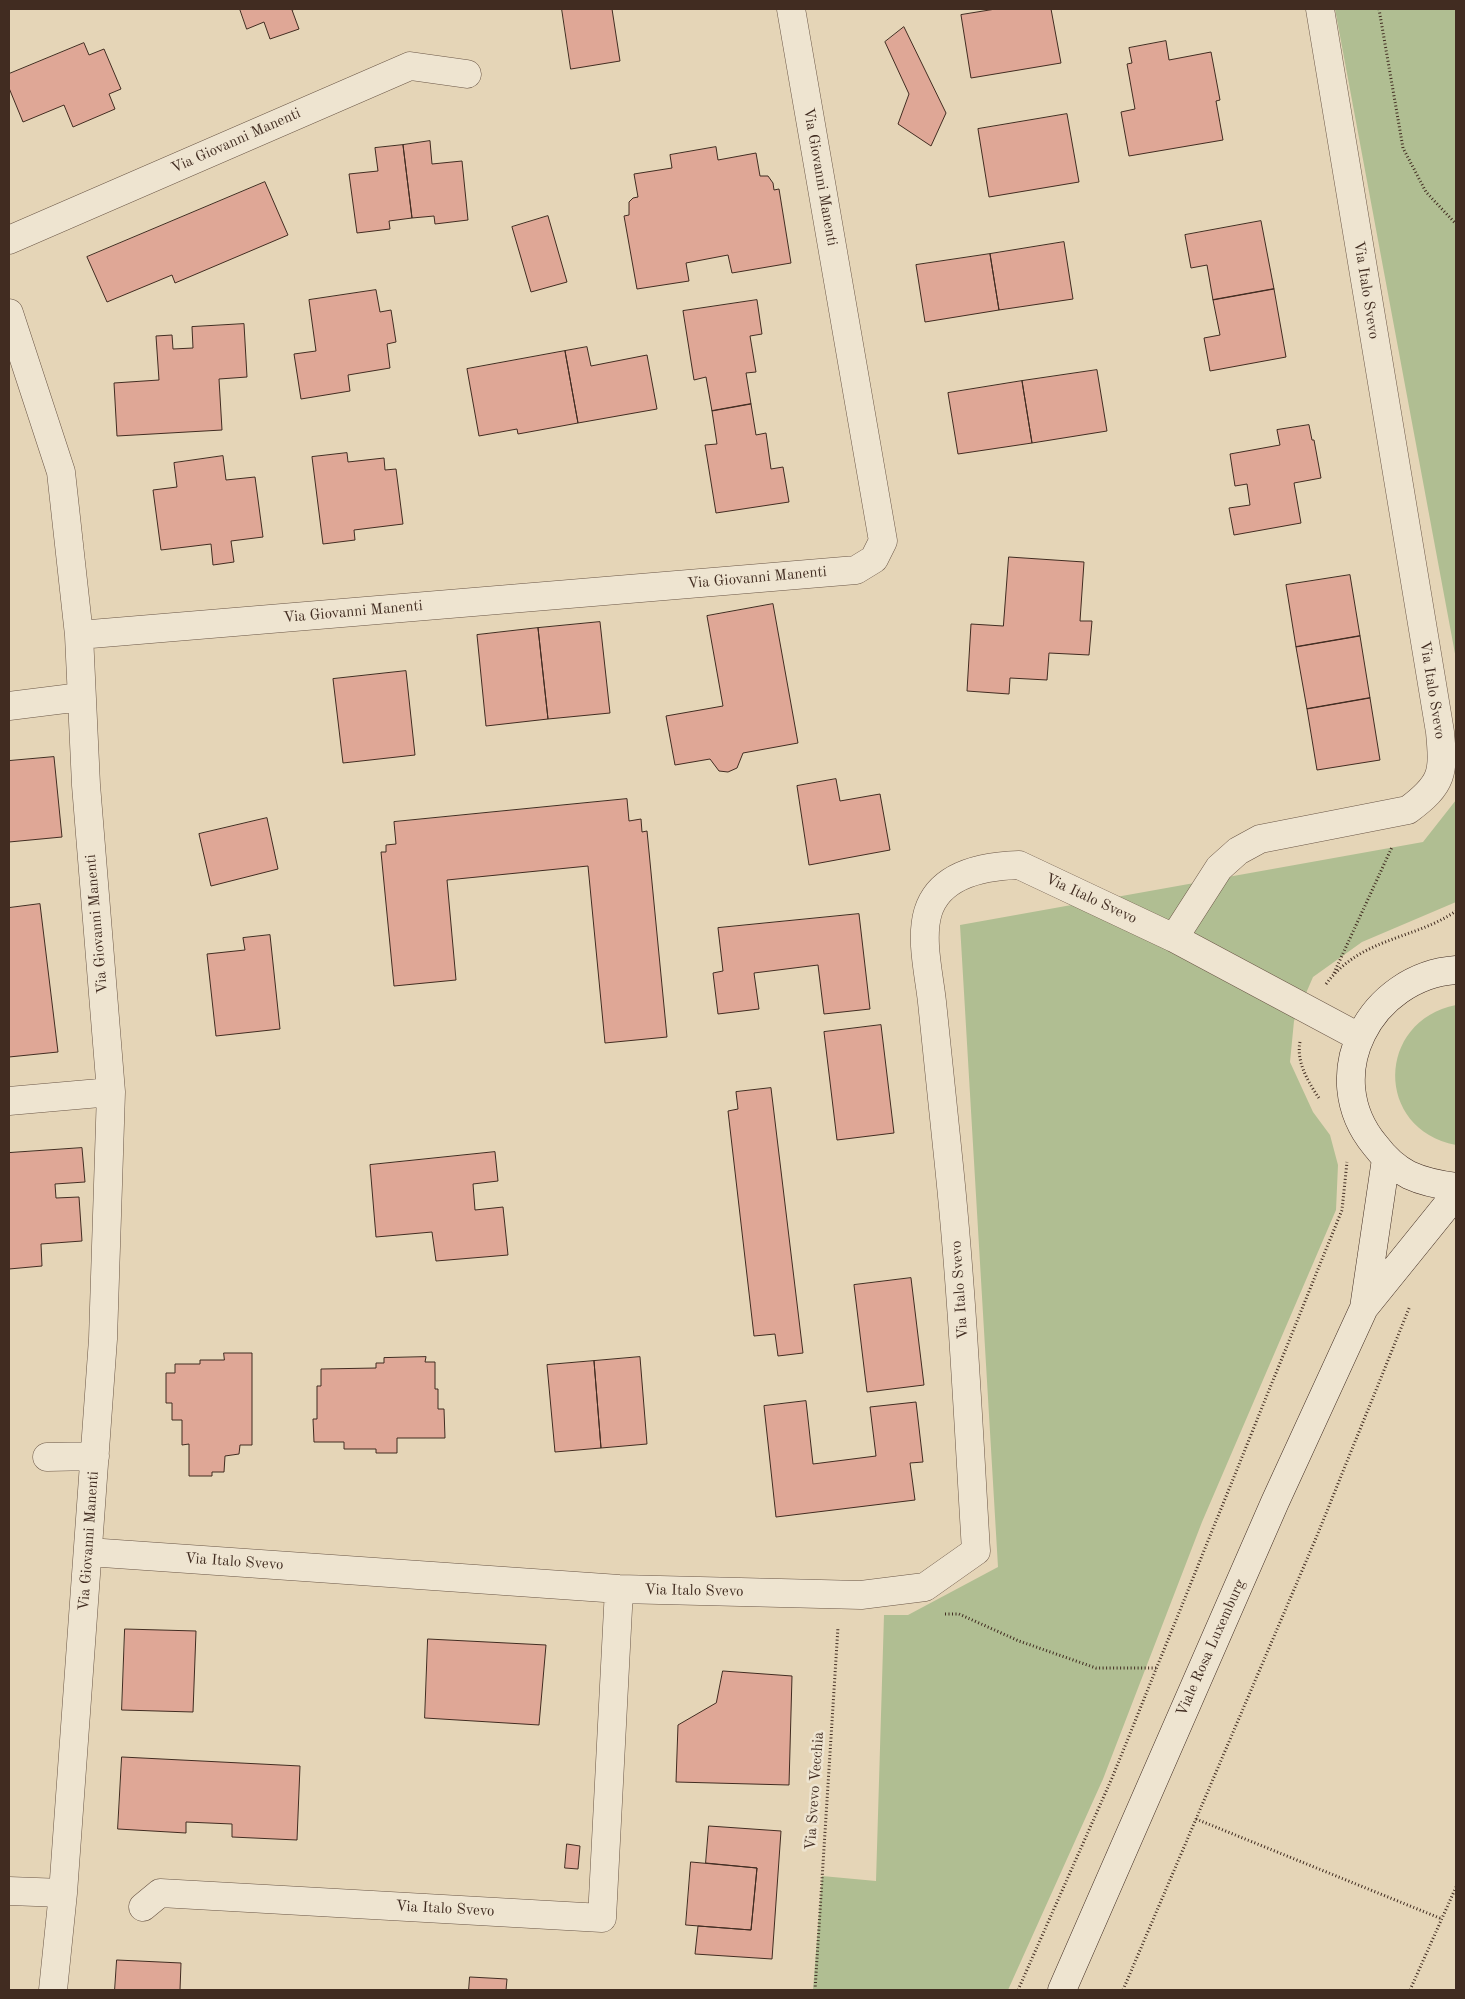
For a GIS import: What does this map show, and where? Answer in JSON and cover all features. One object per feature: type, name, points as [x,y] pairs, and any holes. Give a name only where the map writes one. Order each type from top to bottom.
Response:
[{"type":"street","name":"Via Giovanni Manenti","points":[[79,635],[856,570],[874,559],[883,541],[790,9]]},
{"type":"street","name":"Via Italo Svevo","points":[[88,1552],[619,1589],[861,1595],[925,1587],[976,1551],[959,1257],[926,938],[928,911],[942,889],[963,874],[990,866],[1018,865],[1174,938],[1219,868],[1238,851],[1260,838],[1408,810],[1425,798],[1439,780],[1442,759],[1440,732],[1320,9]]},
{"type":"street","name":"Via Giovanni Manenti","points":[[9,240],[410,66],[467,74]]},
{"type":"street","name":"Via Giovanni Manenti","points":[[9,313],[61,472],[79,635],[86,785],[111,1092],[103,1339],[63,1893],[53,1990]]},
{"type":"street","points":[[9,706],[81,697]]},
{"type":"street","points":[[1174,938],[1359,1037]]},
{"type":"street","points":[[1456,970],[1417,978],[1393,992],[1374,1012],[1359,1037],[1352,1070],[1351,1088],[1356,1113],[1368,1137],[1386,1159],[1408,1175],[1434,1184],[1456,1187]]},
{"type":"street","points":[[9,1101],[111,1092]]},
{"type":"street","name":"Viale Rosa Luxemburg","points":[[1364,1308],[1386,1159]]},
{"type":"street","name":"Viale Rosa Luxemburg","points":[[1062,1990],[1271,1511],[1364,1308],[1456,1194]]},
{"type":"street","points":[[47,1457],[95,1456]]},
{"type":"street","name":"Via Italo Svevo","points":[[143,1907],[160,1893],[602,1918],[619,1589]]},
{"type":"street","points":[[9,1891],[63,1893]]},
{"type":"path","points":[[1379,9],[1403,148],[1426,192],[1456,224]]},
{"type":"path","points":[[1323,988],[1334,973],[1408,810]]},
{"type":"path","points":[[1334,973],[1360,954],[1381,942],[1456,911]]},
{"type":"path","points":[[1302,1032],[1298,1049],[1307,1080],[1323,1104]]},
{"type":"path","points":[[1018,1990],[1112,1778],[1342,1210],[1347,1172],[1346,1152]]},
{"type":"path","points":[[1123,1990],[1316,1538],[1411,1304]]},
{"type":"path","name":"Via Svevo Vecchia","points":[[815,1990],[840,1594]]},
{"type":"path","points":[[940,1613],[960,1614],[1019,1641],[1096,1668],[1157,1668]]},
{"type":"path","points":[[1196,1819],[1442,1919]]},
{"type":"path","points":[[1410,1990],[1456,1887]]},
{"type":"green space","points":[[1335,9],[1456,9],[1456,659]]},
{"type":"green space","points":[[1456,800],[1456,902],[1362,942],[1313,977],[1294,1021],[1290,1062],[1313,1112],[1330,1135],[1338,1165],[1336,1210],[1202,1522],[1103,1779],[1008,1990],[813,1990],[822,1876],[876,1881],[884,1615],[908,1615],[998,1567],[960,925],[1423,842]]},
{"type":"green space","points":[[1456,1005],[1456,1145],[1429,1135],[1410,1119],[1399,1098],[1395,1075],[1399,1052],[1411,1031],[1430,1015]]},
{"type":"building","points":[[240,9],[296,9],[292,10],[299,29],[270,39],[264,22],[247,29]]},
{"type":"building","points":[[562,9],[612,9],[620,61],[571,69]]},
{"type":"building","points":[[996,9],[1051,9],[1061,63],[971,78],[961,15]]},
{"type":"building","points":[[904,27],[946,113],[931,146],[898,124],[909,94],[885,42]]},
{"type":"building","points":[[1166,41],[1169,60],[1211,52],[1220,100],[1216,101],[1223,140],[1129,156],[1121,112],[1135,109],[1127,64],[1132,63],[1129,48]]},
{"type":"building","points":[[84,43],[89,55],[104,49],[121,89],[109,94],[115,109],[73,127],[64,105],[23,122],[9,88],[9,74]]},
{"type":"building","points":[[1067,114],[1079,182],[989,197],[978,129]]},
{"type":"building","points":[[430,141],[432,164],[462,161],[468,220],[435,224],[434,216],[412,218],[403,145]]},
{"type":"building","points":[[403,145],[412,218],[389,221],[390,229],[357,233],[349,174],[378,171],[375,148]]},
{"type":"building","points":[[716,147],[718,160],[756,153],[760,176],[768,176],[773,183],[774,190],[779,189],[791,263],[732,273],[728,255],[686,263],[689,281],[637,289],[624,216],[629,215],[629,202],[633,198],[638,197],[634,174],[672,168],[670,155]]},
{"type":"building","points":[[265,182],[288,235],[175,283],[172,275],[107,302],[87,257]]},
{"type":"building","points":[[548,216],[567,282],[531,292],[512,227]]},
{"type":"building","points":[[1261,221],[1274,289],[1213,300],[1207,265],[1191,268],[1185,235]]},
{"type":"building","points":[[1064,242],[1073,299],[999,310],[990,254]]},
{"type":"building","points":[[990,254],[999,310],[925,322],[916,265]]},
{"type":"building","points":[[1274,289],[1286,357],[1210,371],[1204,338],[1220,335],[1213,300]]},
{"type":"building","points":[[376,290],[380,312],[391,310],[396,342],[387,344],[390,368],[348,375],[350,391],[301,399],[294,354],[316,351],[309,300]]},
{"type":"building","points":[[757,300],[762,334],[750,336],[756,372],[746,373],[751,404],[712,411],[706,377],[694,380],[683,311]]},
{"type":"building","points":[[244,324],[247,377],[219,379],[222,430],[117,436],[114,383],[159,380],[156,336],[172,335],[173,349],[193,348],[192,327]]},
{"type":"building","points":[[587,347],[591,366],[647,355],[657,409],[578,423],[565,351]]},
{"type":"building","points":[[565,351],[578,423],[518,434],[517,429],[479,436],[467,369]]},
{"type":"building","points":[[1097,370],[1107,431],[1032,443],[1022,381]]},
{"type":"building","points":[[1022,381],[1032,443],[958,454],[948,393]]},
{"type":"building","points":[[751,404],[756,435],[766,433],[771,469],[783,467],[789,502],[716,513],[705,445],[717,444],[712,411]]},
{"type":"building","points":[[1309,425],[1312,440],[1314,440],[1321,478],[1294,483],[1301,523],[1234,535],[1229,508],[1250,505],[1247,484],[1235,486],[1230,454],[1280,445],[1277,430]]},
{"type":"building","points":[[347,453],[348,462],[384,458],[385,470],[396,469],[403,524],[354,530],[355,540],[323,544],[312,457]]},
{"type":"building","points":[[223,456],[226,480],[255,477],[263,537],[231,541],[234,562],[213,565],[211,544],[161,550],[153,490],[177,487],[174,463]]},
{"type":"building","points":[[1009,557],[1084,562],[1080,621],[1092,621],[1089,655],[1049,653],[1047,680],[1010,678],[1009,694],[967,691],[971,624],[1003,626]]},
{"type":"building","points":[[1350,575],[1360,636],[1296,647],[1286,585]]},
{"type":"building","points":[[773,604],[798,743],[743,753],[737,768],[728,772],[719,771],[710,759],[675,765],[666,716],[723,706],[707,616]]},
{"type":"building","points":[[600,622],[610,713],[548,719],[538,628]]},
{"type":"building","points":[[538,628],[548,719],[486,726],[477,635]]},
{"type":"building","points":[[1360,636],[1370,698],[1307,709],[1296,647]]},
{"type":"building","points":[[406,671],[415,755],[343,763],[333,679]]},
{"type":"building","points":[[1370,698],[1380,760],[1317,770],[1307,709]]},
{"type":"building","points":[[54,757],[62,837],[9,842],[9,761]]},
{"type":"building","points":[[836,779],[840,801],[880,794],[890,850],[809,865],[797,786]]},
{"type":"building","points":[[627,799],[629,821],[641,819],[642,832],[647,831],[667,1037],[605,1043],[588,866],[447,880],[456,980],[394,986],[381,852],[386,852],[386,845],[396,844],[394,822]]},
{"type":"building","points":[[267,818],[278,869],[211,886],[199,834]]},
{"type":"building","points":[[40,904],[58,1052],[9,1057],[9,908]]},
{"type":"building","points":[[859,914],[870,1009],[824,1014],[818,965],[754,973],[759,1009],[718,1014],[713,973],[723,971],[718,928]]},
{"type":"building","points":[[270,935],[280,1029],[216,1036],[207,954],[245,950],[243,938]]},
{"type":"building","points":[[881,1025],[894,1133],[837,1140],[824,1032]]},
{"type":"building","points":[[771,1088],[803,1353],[778,1356],[775,1334],[754,1336],[728,1111],[738,1109],[736,1092]]},
{"type":"building","points":[[82,1148],[85,1182],[55,1184],[56,1198],[79,1197],[82,1241],[41,1244],[42,1266],[9,1269],[9,1153]]},
{"type":"building","points":[[495,1152],[498,1181],[473,1184],[475,1210],[503,1207],[508,1255],[436,1261],[432,1232],[376,1237],[370,1165]]},
{"type":"building","points":[[911,1278],[924,1385],[867,1392],[854,1285]]},
{"type":"building","points":[[224,1353],[252,1353],[252,1445],[240,1445],[239,1454],[225,1456],[224,1472],[212,1472],[212,1476],[189,1476],[189,1444],[182,1445],[182,1420],[172,1420],[172,1403],[166,1403],[166,1373],[175,1373],[175,1364],[200,1364],[200,1360],[224,1360]]},
{"type":"building","points":[[426,1357],[425,1362],[435,1362],[435,1389],[438,1389],[438,1409],[444,1409],[445,1438],[397,1438],[397,1453],[376,1453],[376,1449],[344,1449],[344,1442],[314,1442],[313,1419],[317,1419],[317,1386],[321,1386],[321,1369],[376,1368],[376,1363],[384,1363],[384,1358]]},
{"type":"building","points":[[640,1357],[647,1444],[601,1448],[594,1361]]},
{"type":"building","points":[[594,1361],[601,1448],[555,1452],[547,1365]]},
{"type":"building","points":[[806,1401],[813,1464],[876,1456],[870,1407],[916,1402],[923,1462],[910,1463],[915,1500],[776,1517],[764,1406]]},
{"type":"building","points":[[125,1629],[196,1631],[193,1712],[122,1710]]},
{"type":"building","points":[[428,1639],[546,1645],[539,1725],[425,1718]]},
{"type":"building","points":[[723,1671],[792,1676],[789,1785],[676,1782],[678,1725],[716,1703]]},
{"type":"building","points":[[122,1757],[300,1766],[297,1840],[232,1837],[232,1824],[186,1822],[186,1833],[118,1829]]},
{"type":"building","points":[[709,1826],[781,1831],[772,1959],[695,1954],[698,1926],[751,1930],[757,1868],[706,1863]]},
{"type":"building","points":[[567,1844],[580,1846],[578,1869],[565,1868]]},
{"type":"building","points":[[691,1862],[757,1868],[751,1930],[686,1925]]},
{"type":"building","points":[[117,1960],[181,1963],[180,1990],[115,1990]]},
{"type":"building","points":[[470,1977],[507,1979],[506,1990],[469,1990]]}]
